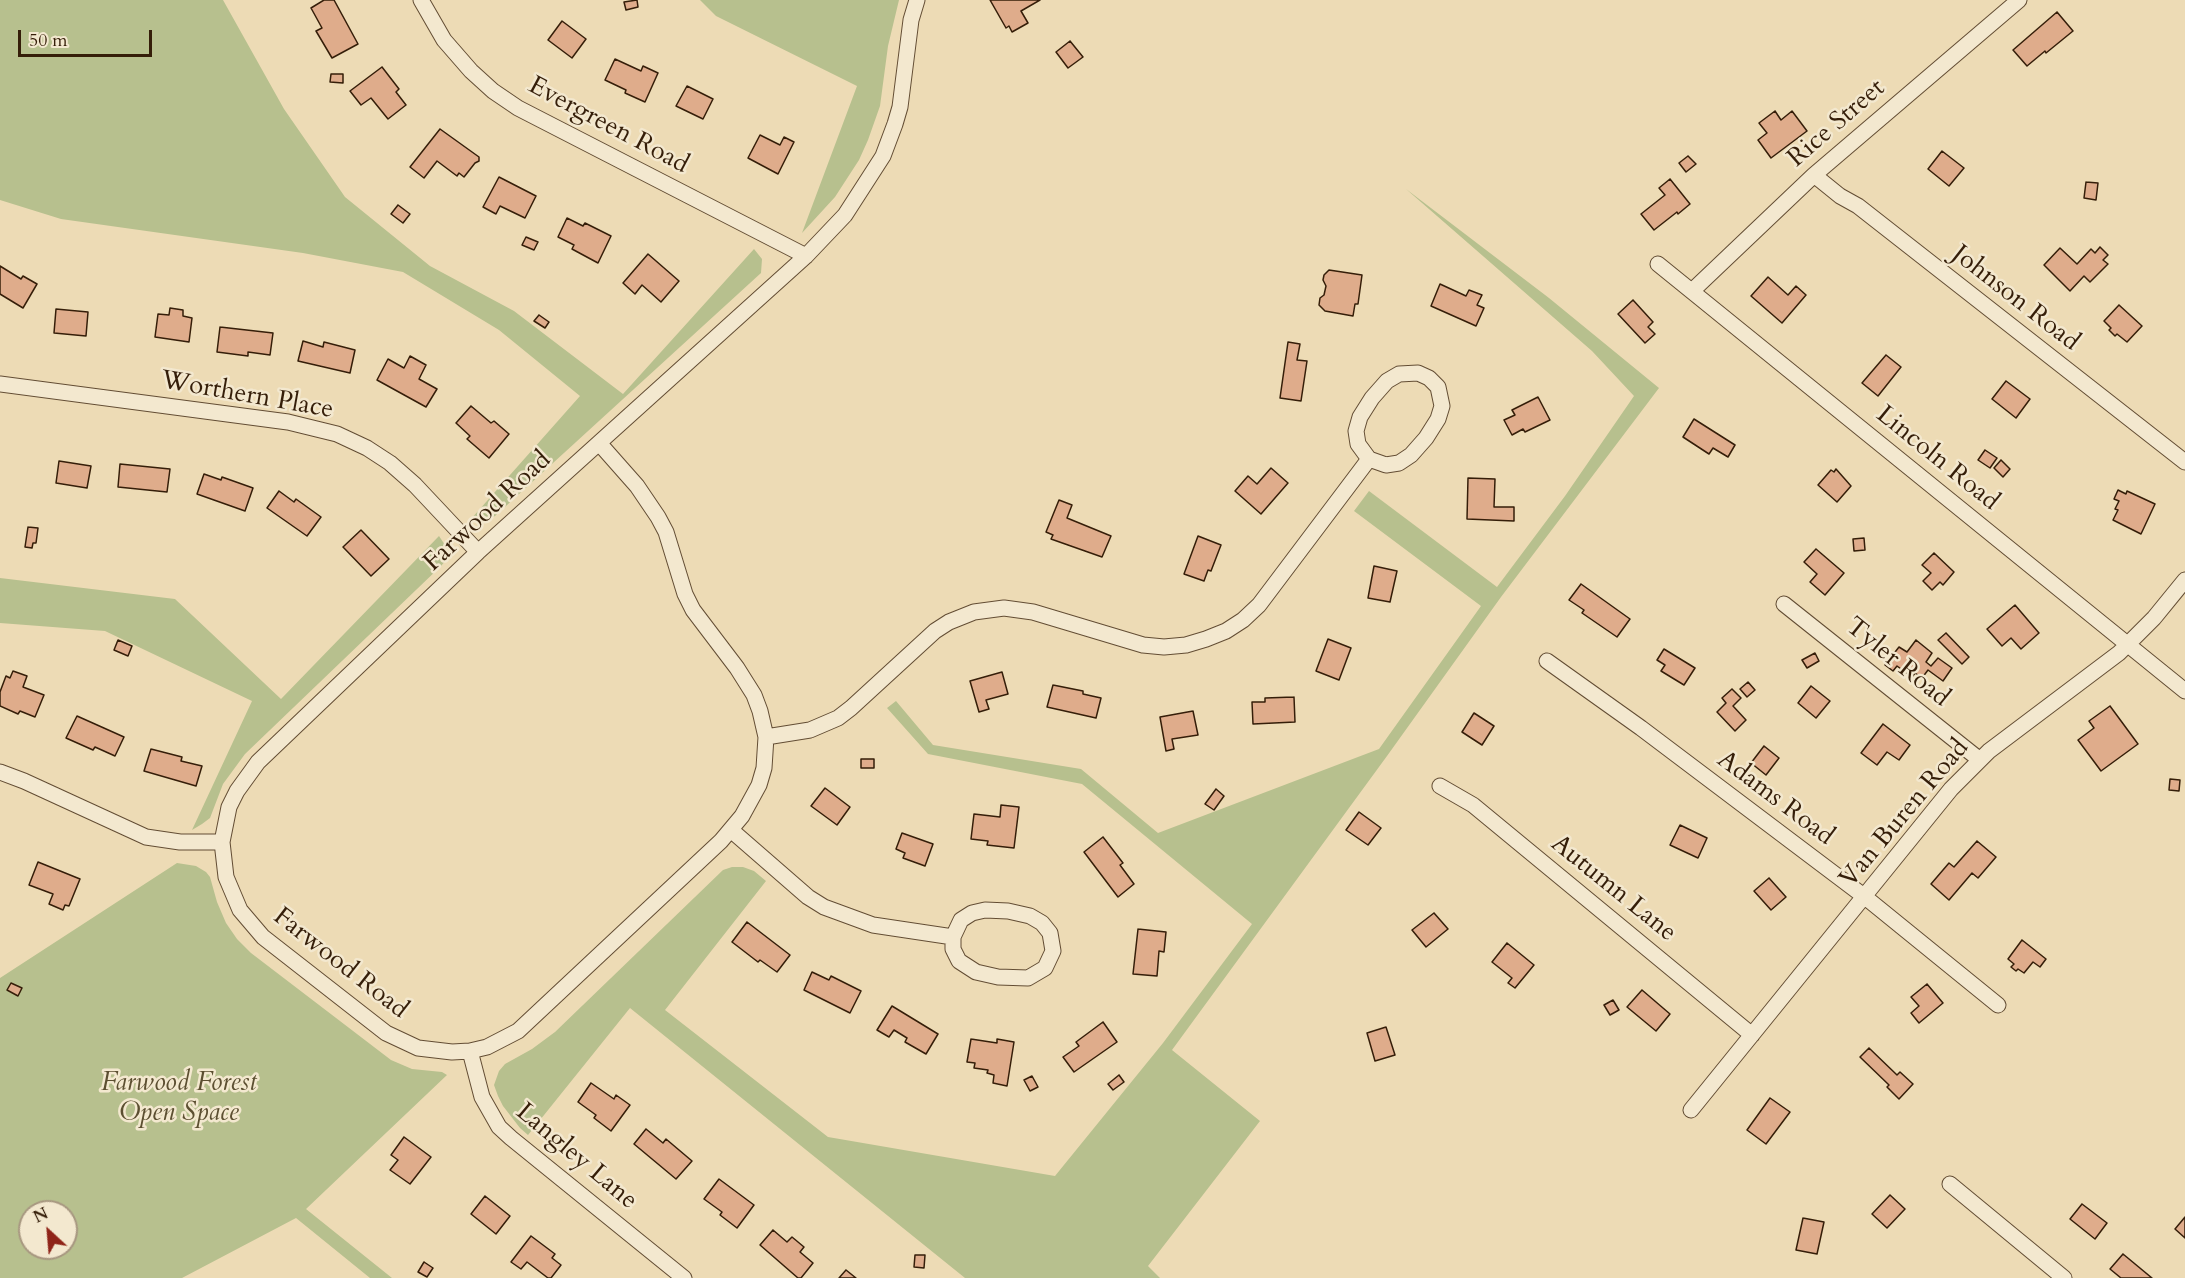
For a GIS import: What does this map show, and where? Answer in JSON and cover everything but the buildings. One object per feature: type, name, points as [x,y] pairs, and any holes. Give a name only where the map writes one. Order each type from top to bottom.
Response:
[{"type":"street","name":"Evergreen Road","points":[[421,0],[444,40],[471,71],[493,91],[518,108],[806,256]]},
{"type":"street","name":"Farwood Road","points":[[599,443],[637,486],[658,517],[675,556],[685,594],[703,626],[747,682],[760,711],[766,737],[764,768],[759,785],[742,816],[709,853],[532,1020],[503,1040],[470,1051],[435,1051],[418,1048],[393,1037],[263,937],[240,910],[224,869],[222,842],[229,807],[246,776],[478,552],[806,256],[845,215],[883,156],[896,124],[911,20],[917,0]]},
{"type":"street","name":"Rice Street","points":[[1692,291],[1814,175],[2019,0]]},
{"type":"street","name":"Johnson Road","points":[[1814,175],[1858,206],[2185,462]]},
{"type":"street","name":"Lincoln Road","points":[[1658,264],[2185,691]]},
{"type":"street","points":[[1412,372],[1429,378],[1438,387],[1442,406],[1438,419],[1426,438],[1411,455],[1399,463],[1386,465],[1369,459],[1358,444],[1356,431],[1360,417],[1372,398],[1388,381],[1399,374],[1412,372]]},
{"type":"street","name":"Worthern Place","points":[[0,384],[288,422],[337,434],[367,448],[390,463],[415,485],[478,552]]},
{"type":"street","points":[[766,737],[810,730],[838,718],[934,631],[974,612],[1004,608],[1033,612],[1143,645],[1164,647],[1186,645],[1226,631],[1244,620],[1259,605],[1369,459]]},
{"type":"street","name":"Van Buren Road","points":[[1691,1110],[1952,789],[1989,751],[2119,653],[2154,618],[2185,580]]},
{"type":"street","name":"Tyler Road","points":[[1784,604],[1980,760]]},
{"type":"street","name":"Adams Road","points":[[1546,661],[1641,728],[1865,897],[1998,1005]]},
{"type":"street","points":[[0,772],[146,837],[180,842],[222,842]]},
{"type":"street","name":"Autumn Lane","points":[[1440,786],[1473,804],[1752,1035]]},
{"type":"street","points":[[731,830],[808,897],[824,907],[873,925],[953,937]]},
{"type":"street","points":[[985,910],[1008,911],[1030,916],[1042,923],[1050,933],[1053,951],[1045,968],[1034,976],[998,978],[976,972],[964,965],[956,955],[953,937],[961,920],[972,913],[985,910]]},
{"type":"street","name":"Langley Lane","points":[[470,1051],[482,1098],[499,1127],[684,1278]]},
{"type":"street","points":[[1950,1184],[2064,1278]]},
{"type":"green space","points":[[0,0],[223,0],[284,109],[345,197],[430,266],[514,311],[623,394],[754,249],[762,259],[761,273],[495,516],[478,522],[471,519],[580,396],[499,330],[403,272],[303,253],[61,219],[0,200]]},
{"type":"green space","points":[[700,0],[899,0],[888,46],[880,106],[868,140],[859,160],[835,197],[802,233],[857,86],[716,16]]},
{"type":"green space","points":[[1406,189],[1549,298],[1659,388],[1501,597],[1172,1050],[1260,1121],[1148,1266],[1160,1278],[965,1278],[630,1008],[528,1135],[520,1128],[498,1096],[494,1085],[499,1071],[505,1064],[532,1049],[555,1032],[723,870],[743,867],[754,871],[766,881],[665,1010],[828,1137],[1055,1176],[1163,1043],[1252,924],[1082,784],[928,754],[887,708],[896,701],[933,745],[1081,769],[1158,833],[1379,749],[1481,606],[1354,511],[1369,491],[1497,587],[1565,496],[1634,396],[1592,351]]},
{"type":"green space","points":[[439,536],[447,548],[446,560],[441,566],[245,754],[223,784],[210,818],[192,830],[252,701],[105,631],[0,623],[0,578],[175,599],[281,699]]},
{"type":"green space","name":"Farwood Forest Open Space","points":[[177,863],[196,866],[206,872],[210,877],[226,923],[251,953],[391,1060],[412,1069],[442,1072],[447,1075],[306,1209],[392,1278],[370,1278],[296,1218],[182,1278],[0,1278],[0,978]]}]
